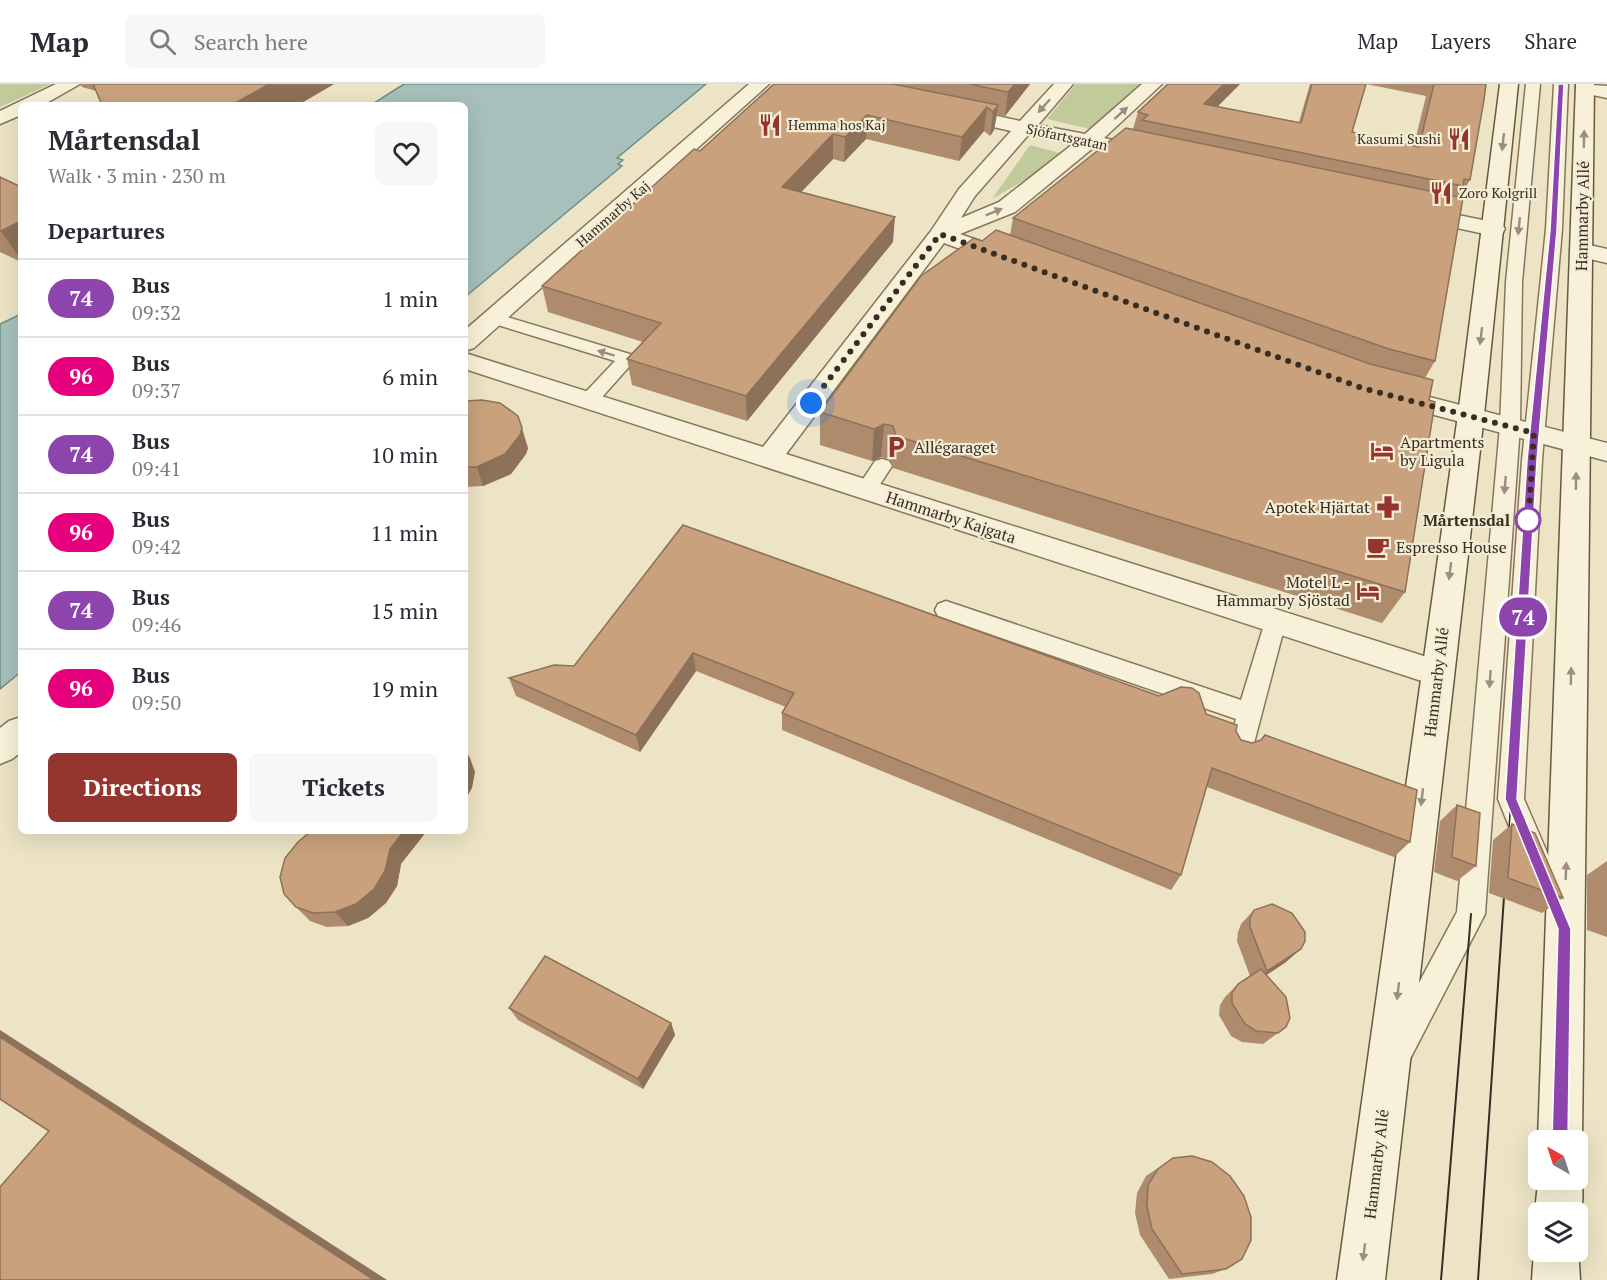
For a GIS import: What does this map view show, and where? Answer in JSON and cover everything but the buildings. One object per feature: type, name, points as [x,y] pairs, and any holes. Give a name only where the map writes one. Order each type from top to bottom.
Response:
[{"type":"street","points":[[35,102],[71,84]]},
{"type":"street","name":"Hammarby Kaj","points":[[468,340],[760,84]]},
{"type":"street","points":[[768,459],[940,234],[966,194],[1064,84]]},
{"type":"street","points":[[940,234],[1007,207],[1089,141],[1153,84]]},
{"type":"street","name":"Hammarby Allé","points":[[1360,1280],[1471,415],[1509,84]]},
{"type":"street","name":"Hammarby Allé","points":[[1560,1130],[1577,444],[1594,253],[1584,87]]},
{"type":"street","name":"Sjöfartsgatan","points":[[932,108],[1170,159]]},
{"type":"street","points":[[0,118],[18,110]]},
{"type":"street","points":[[1391,207],[1494,229]]},
{"type":"street","points":[[940,234],[1029,267]]},
{"type":"street","name":"Hammarby Kajgata","points":[[468,362],[1437,673]]},
{"type":"street","points":[[1373,390],[1607,452]]},
{"type":"street","points":[[0,749],[18,734]]},
{"type":"street","points":[[1556,1280],[1557,1262]]},
{"type":"lane","points":[[1533,84],[1514,282],[1522,430],[1511,799],[1564,929]]},
{"type":"lane","points":[[1388,1069],[1471,914],[1522,430],[1554,230],[1584,87]]},
{"type":"lane","points":[[494,318],[627,359],[588,401]]},
{"type":"lane","points":[[866,490],[882,466]]},
{"type":"lane","points":[[946,610],[1250,713]]},
{"type":"lane","points":[[1240,747],[1275,621]]},
{"type":"green space","points":[[0,84],[51,84],[0,107]]},
{"type":"green space","points":[[1076,84],[1142,84],[1090,129],[1047,119]]},
{"type":"green space","points":[[1030,145],[1068,155],[992,199]]},
{"type":"water","points":[[404,84],[706,84],[617,158],[623,160],[618,164],[622,166],[468,294],[468,102],[376,102]]},
{"type":"water","points":[[18,315],[18,674],[0,689],[0,324]]},
{"type":"tram line","points":[[1508,843],[1511,799]]},
{"type":"tram line","points":[[1478,1280],[1505,882]]},
{"type":"tram line","points":[[1441,1280],[1471,914]]},
{"type":"bus line","name":"74","points":[[1560,1130],[1564,929],[1511,799],[1532,460],[1554,230],[1561,84]]},
{"type":"place","name":"Hemma hos Kaj","points":[[770,125]]},
{"type":"place","name":"Kasumi Sushi","points":[[1459,139]]},
{"type":"place","name":"Zoro Kolgrill","points":[[1441,193]]},
{"type":"place","name":"Allégaraget","points":[[896,447]]},
{"type":"place","name":"Apartments by Ligula","points":[[1382,451]]},
{"type":"place","name":"Apotek Hjärtat","points":[[1388,507]]},
{"type":"place","name":"Mårtensdal","points":[[1528,520]]},
{"type":"place","name":"Espresso House","points":[[1378,547]]},
{"type":"place","name":"Motel L - Hammarby Sjöstad","points":[[1368,591]]},
{"type":"route","points":[[811,403],[940,234],[1362,388],[1534,433],[1528,527],[1528,520]]}]
